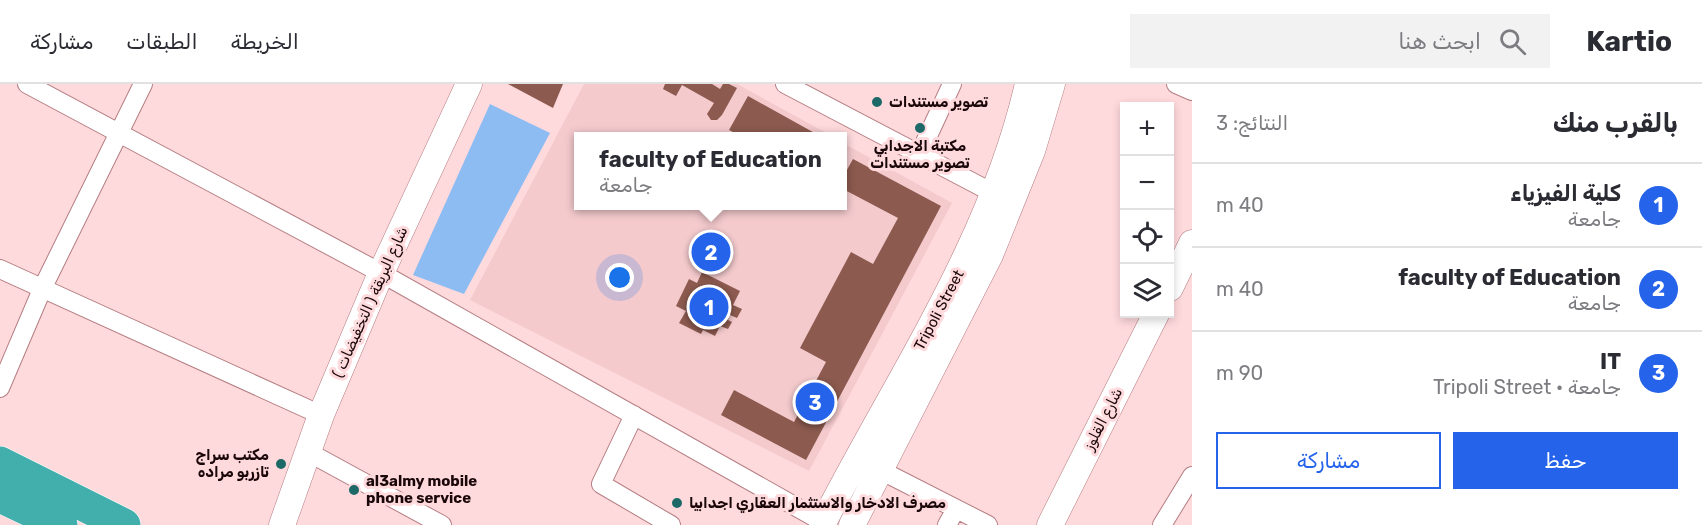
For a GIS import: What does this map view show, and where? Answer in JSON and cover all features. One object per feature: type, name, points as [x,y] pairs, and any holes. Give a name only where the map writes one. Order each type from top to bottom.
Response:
[{"type":"highway","points":[[0,463],[124,525]]},
{"type":"highway","points":[[0,496],[61,525]]},
{"type":"main road","name":"شارع البريقة ( التخفيضات )","points":[[282,525],[321,415],[381,273],[468,84]]},
{"type":"main road","name":"Tripoli Street","points":[[823,524],[968,255],[995,194],[1028,84]]},
{"type":"main road","name":"Tripoli Street","points":[[852,525],[1002,228],[1032,152],[1052,84]]},
{"type":"main road","points":[[1174,280],[1192,243]]},
{"type":"main road","name":"شارع القلوز","points":[[1050,525],[1154,318]]},
{"type":"street","points":[[27,84],[381,273],[823,524]]},
{"type":"street","points":[[0,387],[43,287],[143,84]]},
{"type":"street","points":[[785,84],[995,194]]},
{"type":"street","points":[[920,153],[952,84]]},
{"type":"street","points":[[1176,84],[1192,91]]},
{"type":"street","points":[[0,269],[321,415]]},
{"type":"street","points":[[634,415],[601,484],[671,525]]},
{"type":"street","points":[[308,452],[442,525]]},
{"type":"street","points":[[880,470],[952,517],[988,525]]},
{"type":"street","points":[[1162,525],[1192,476]]},
{"type":"shaded area","points":[[584,84],[737,84],[825,132],[574,132],[574,210],[847,210],[847,145],[952,203],[809,471],[470,300]]},
{"type":"water","points":[[490,104],[550,133],[464,294],[413,275]]},
{"type":"building","points":[[508,84],[563,84],[553,108]]},
{"type":"building","points":[[665,84],[712,84],[720,89],[723,84],[729,84],[737,88],[722,115],[717,120],[711,120],[707,114],[714,103],[682,85],[676,96],[663,89]]},
{"type":"building","points":[[748,96],[813,132],[733,132],[729,130]]},
{"type":"building","points":[[853,159],[941,206],[806,460],[721,415],[734,390],[794,422],[826,362],[800,348],[851,252],[873,264],[898,218],[847,191],[847,170]]},
{"type":"building","points":[[702,272],[740,291],[733,305],[742,309],[737,318],[730,315],[728,320],[732,322],[728,329],[720,326],[715,336],[703,330],[701,334],[679,323],[686,311],[676,306],[689,279],[697,283]]},
{"type":"place","name":"تصوير مستندات","points":[[877,102]]},
{"type":"place","name":"مكتبة الاجدابي تصوير مستندات","points":[[920,128]]},
{"type":"place","name":"faculty of Education","points":[[711,252]]},
{"type":"place","name":"كلية الفيزياء","points":[[709,307]]},
{"type":"place","name":"IT","points":[[815,402]]},
{"type":"place","name":"مكتب سراج تازربو مراده","points":[[281,464]]},
{"type":"place","name":"al3almy mobile phone service","points":[[354,490]]},
{"type":"place","name":"مصرف الادخار والاستثمار العقاري اجدابيا","points":[[677,503]]}]
